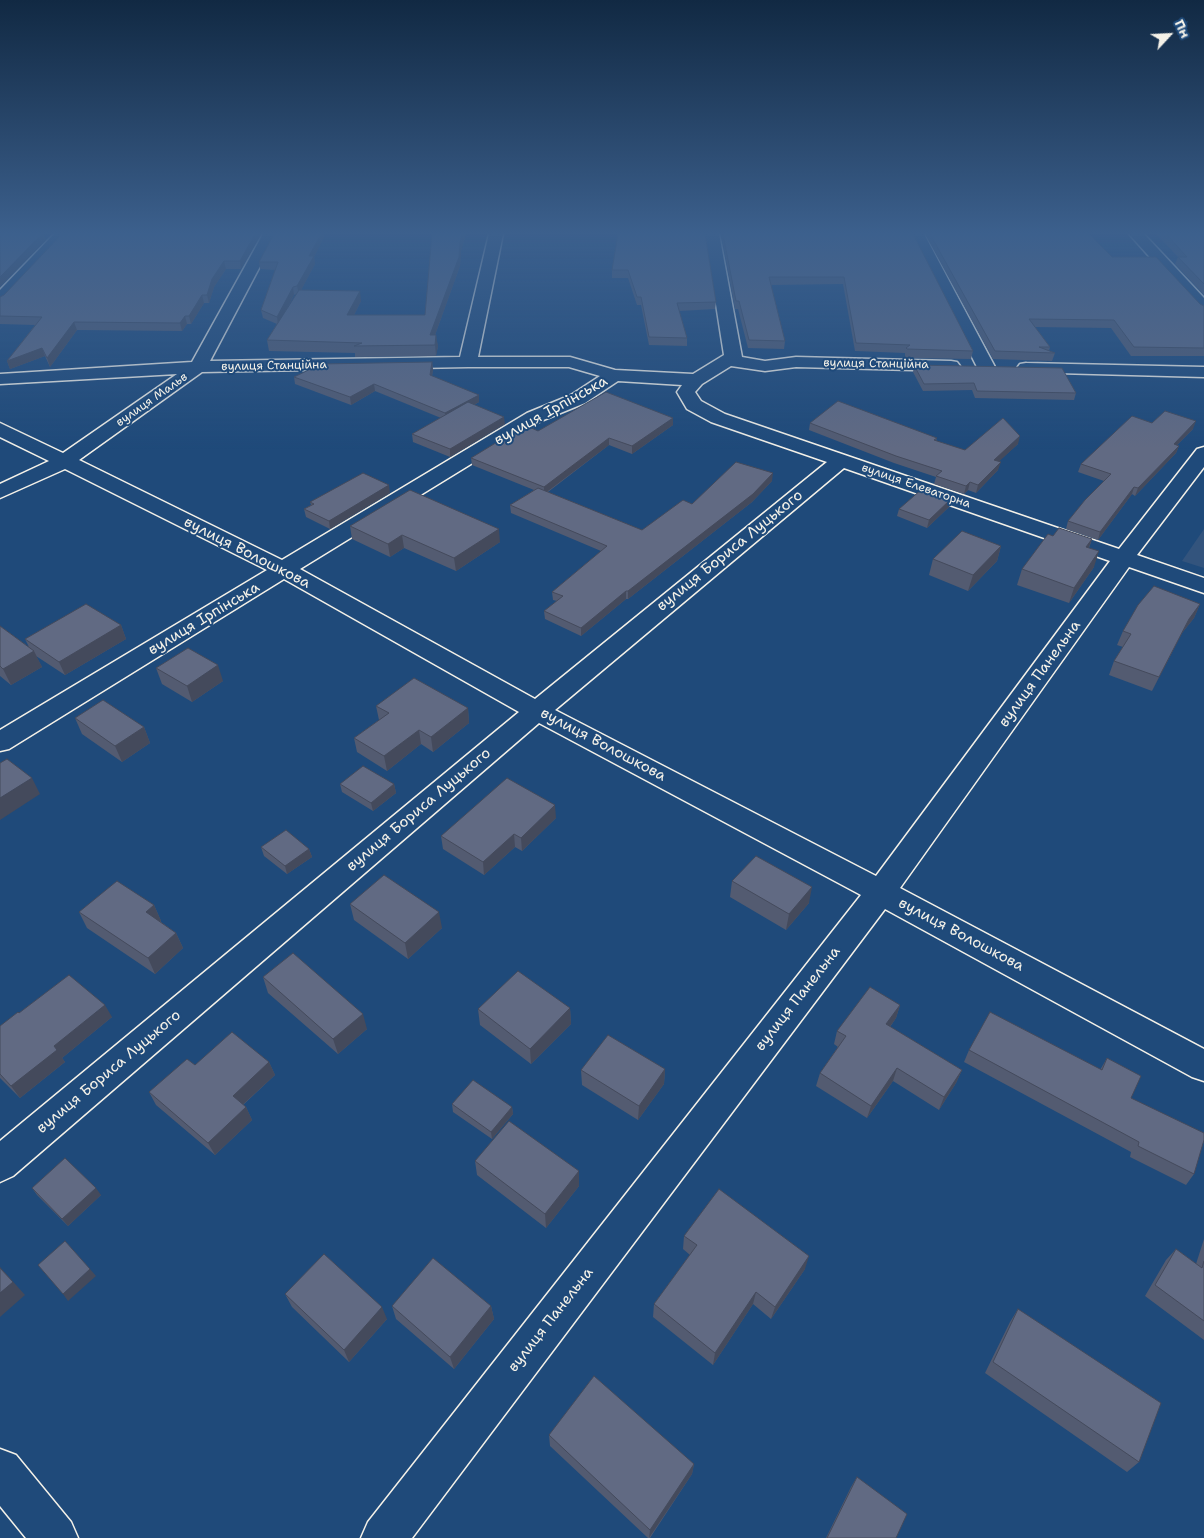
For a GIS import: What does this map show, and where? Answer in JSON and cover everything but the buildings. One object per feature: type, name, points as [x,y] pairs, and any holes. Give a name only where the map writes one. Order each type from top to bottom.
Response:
[{"type":"street","name":"вулиця Мальв","points":[[0,492],[63,462],[198,367],[231,306]]},
{"type":"street","points":[[468,362],[480,306]]},
{"type":"street","points":[[696,380],[733,357],[724,306]]},
{"type":"street","points":[[955,306],[986,367]]},
{"type":"street","name":"вулиця Станційна","points":[[728,360],[765,366],[796,362],[1204,372]]},
{"type":"street","name":"вулиця Станційна","points":[[0,380],[198,367],[468,362],[570,362],[614,375],[696,380]]},
{"type":"street","name":"вулиця Ірпінська","points":[[0,742],[534,417],[578,399],[614,375]]},
{"type":"street","name":"вулиця Елеваторна","points":[[696,380],[686,392],[694,405],[718,418],[1204,586]]},
{"type":"street","name":"вулиця Волошкова","points":[[0,429],[63,462],[285,570],[537,711],[881,892],[1204,1066]]},
{"type":"street","name":"вулиця Панельна","points":[[384,1538],[881,892],[1124,558],[1204,454]]},
{"type":"street","name":"вулиця Бориса Луцького","points":[[0,1164],[537,711],[841,460]]},
{"type":"street","points":[[0,1471],[55,1538]]},
{"type":"shaded area","points":[[1204,529],[1204,568],[1182,561]]}]
